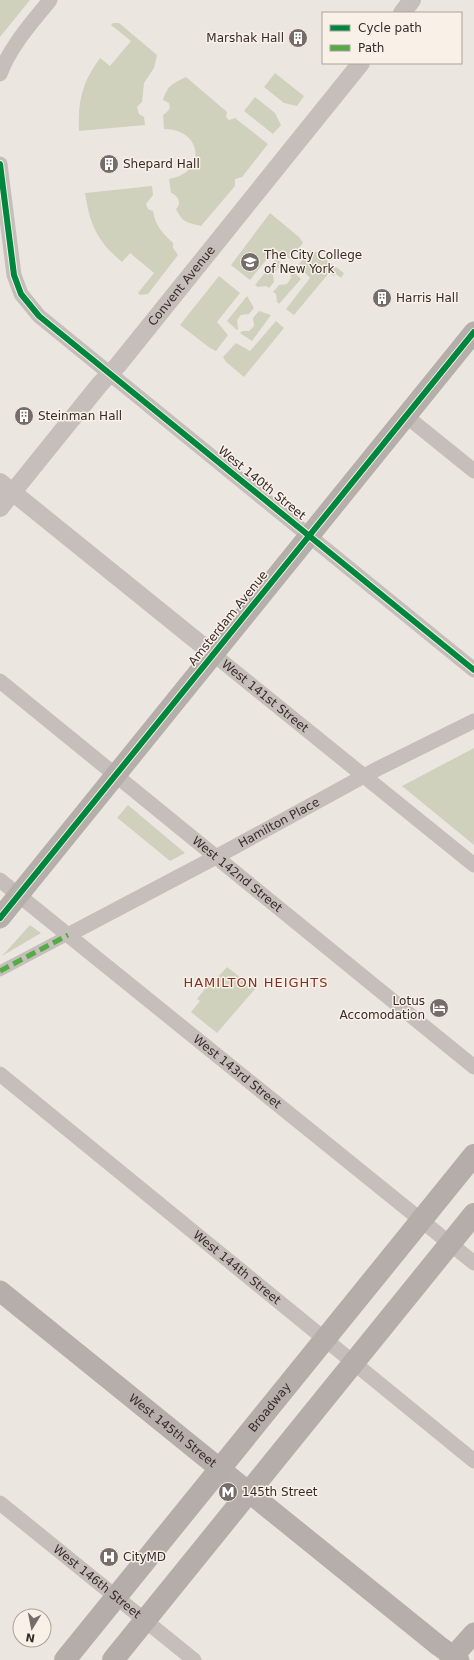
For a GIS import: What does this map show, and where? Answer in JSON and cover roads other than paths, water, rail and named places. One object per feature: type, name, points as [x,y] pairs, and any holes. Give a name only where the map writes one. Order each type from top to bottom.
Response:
[{"type":"main road","name":"Amsterdam Avenue","points":[[0,918],[474,332]]},
{"type":"main road","name":"Broadway","points":[[64,1660],[220,1470],[474,1155]]},
{"type":"main road","points":[[113,1660],[249,1494],[353,1361],[474,1214]]},
{"type":"main road","name":"West 145th Street","points":[[0,1291],[454,1659]]},
{"type":"main road","points":[[454,1659],[474,1633]]},
{"type":"street","points":[[0,74],[15,43],[50,0]]},
{"type":"street","points":[[403,12],[412,0]]},
{"type":"street","name":"Convent Avenue","points":[[0,508],[6,487],[110,375],[360,64]]},
{"type":"street","name":"West 140th Street","points":[[0,164],[10,259],[19,290],[29,305],[110,375],[310,535],[474,670]]},
{"type":"street","points":[[406,416],[474,471]]},
{"type":"street","name":"West 141st Street","points":[[6,487],[474,866]]},
{"type":"street","name":"West 142nd Street","points":[[0,681],[474,1067]]},
{"type":"street","name":"Hamilton Place","points":[[0,971],[216,857],[364,776],[474,721]]},
{"type":"street","name":"West 143rd Street","points":[[0,880],[474,1263]]},
{"type":"street","name":"West 144th Street","points":[[0,1074],[474,1461]]},
{"type":"street","name":"West 146th Street","points":[[0,1503],[194,1660]]},
{"type":"place","name":"Marshak Hall","points":[[298,38]]},
{"type":"place","name":"Shepard Hall","points":[[109,164]]},
{"type":"place","name":"The City College of New York","points":[[250,262]]},
{"type":"place","name":"Harris Hall","points":[[382,298]]},
{"type":"place","name":"Steinman Hall","points":[[24,416]]},
{"type":"place","name":"Lotus Accomodation","points":[[439,1008]]},
{"type":"place","name":"145th Street","points":[[228,1492]]},
{"type":"place","name":"CityMD","points":[[109,1557]]},
{"type":"district","name":"HAMILTON HEIGHTS","points":[[256,982]]}]
